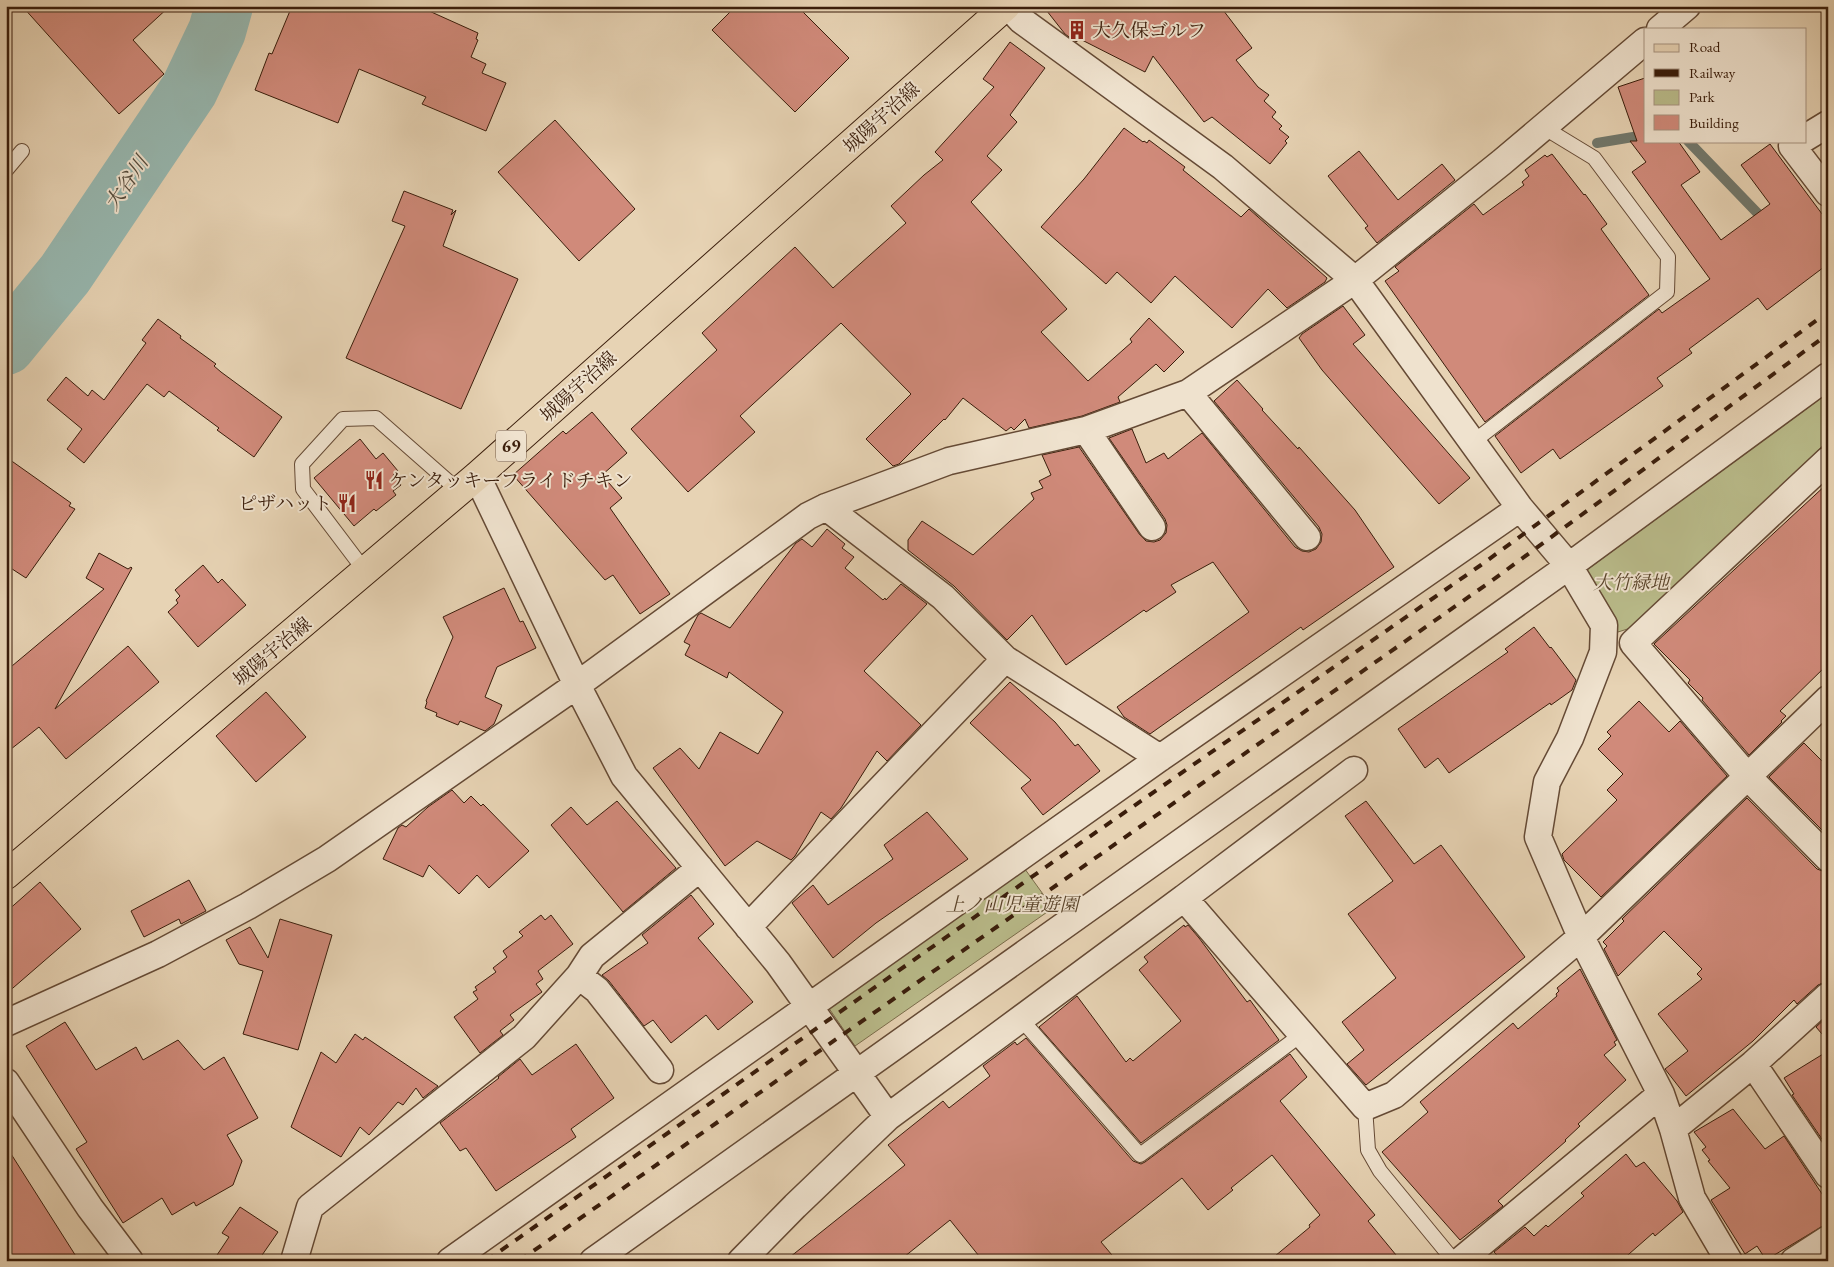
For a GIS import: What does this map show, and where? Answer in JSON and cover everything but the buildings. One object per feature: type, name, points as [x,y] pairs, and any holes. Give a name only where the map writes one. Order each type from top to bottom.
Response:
[{"type":"main road","name":"城陽宇治線","points":[[6,874],[468,483],[1007,6]]},
{"type":"street","points":[[1007,6],[1021,20],[1223,167],[1355,280],[1520,508],[1569,566],[1604,625],[1603,652],[1570,738],[1548,782],[1538,838],[1580,938],[1661,1094],[1673,1129],[1692,1198],[1729,1261]]},
{"type":"street","points":[[1661,28],[1687,6]]},
{"type":"street","points":[[6,1023],[158,954],[248,906],[327,859],[577,685],[808,516],[826,507],[949,461],[1086,430],[1188,394],[1355,280],[1644,42]]},
{"type":"street","points":[[1806,137],[1828,124]]},
{"type":"street","points":[[1798,142],[1792,146],[1828,193]]},
{"type":"street","points":[[593,1261],[1569,566],[1828,376]]},
{"type":"street","points":[[1188,394],[1307,537]]},
{"type":"street","points":[[1086,430],[1152,527]]},
{"type":"street","points":[[1603,652],[1633,643],[1828,460]]},
{"type":"street","points":[[468,483],[624,776],[778,963],[888,1117]]},
{"type":"street","points":[[826,507],[943,597],[1005,659],[1160,758]]},
{"type":"street","points":[[450,1261],[1160,758],[1520,508]]},
{"type":"street","points":[[1633,643],[1747,776],[1828,858]]},
{"type":"street","points":[[748,927],[1005,659]]},
{"type":"street","points":[[1184,898],[1365,1107],[1394,1095],[1580,938],[1828,699]]},
{"type":"street","points":[[741,1261],[795,1206],[888,1117],[1354,770]]},
{"type":"street","points":[[294,1261],[310,1207],[524,1037],[579,976],[592,956],[700,868]]},
{"type":"street","points":[[579,976],[597,990],[660,1070]]},
{"type":"street","points":[[1673,1129],[1753,1064],[1828,996]]},
{"type":"street","points":[[1753,1064],[1828,1175]]},
{"type":"street","points":[[6,1082],[90,1208],[130,1261]]},
{"type":"street","points":[[1460,1261],[1661,1094]]},
{"type":"street","points":[[1794,1261],[1828,1238]]},
{"type":"lane","points":[[1473,442],[1667,292],[1668,257],[1594,158],[1543,127]]},
{"type":"lane","points":[[6,170],[22,151]]},
{"type":"lane","points":[[366,571],[303,489],[302,464],[343,420],[376,418],[468,483]]},
{"type":"lane","points":[[1021,1019],[1140,1155],[1302,1034]]},
{"type":"lane","points":[[1365,1107],[1368,1150],[1372,1157],[1380,1170],[1454,1261]]},
{"type":"green space","name":"大竹緑地","points":[[1828,393],[1828,440],[1757,513],[1637,626],[1618,632],[1584,572]]},
{"type":"green space","name":"上ノ山児童遊園","points":[[1022,865],[1053,908],[855,1046],[826,1004]]},
{"type":"waterway","name":"大谷川","points":[[6,346],[65,274],[189,90],[217,31],[224,6]]},
{"type":"waterway","points":[[1597,143],[1644,135]]},
{"type":"waterway","points":[[1689,142],[1767,223]]},
{"type":"railway","points":[[486,1261],[1043,869],[1481,565],[1828,312]]},
{"type":"railway","points":[[519,1261],[1490,582],[1828,334]]},
{"type":"place","name":"大久保ゴルフ","points":[[1077,30]]},
{"type":"place","name":"ケンタッキーフライドチキン","points":[[374,480]]},
{"type":"place","name":"ピザハット","points":[[347,503]]}]
